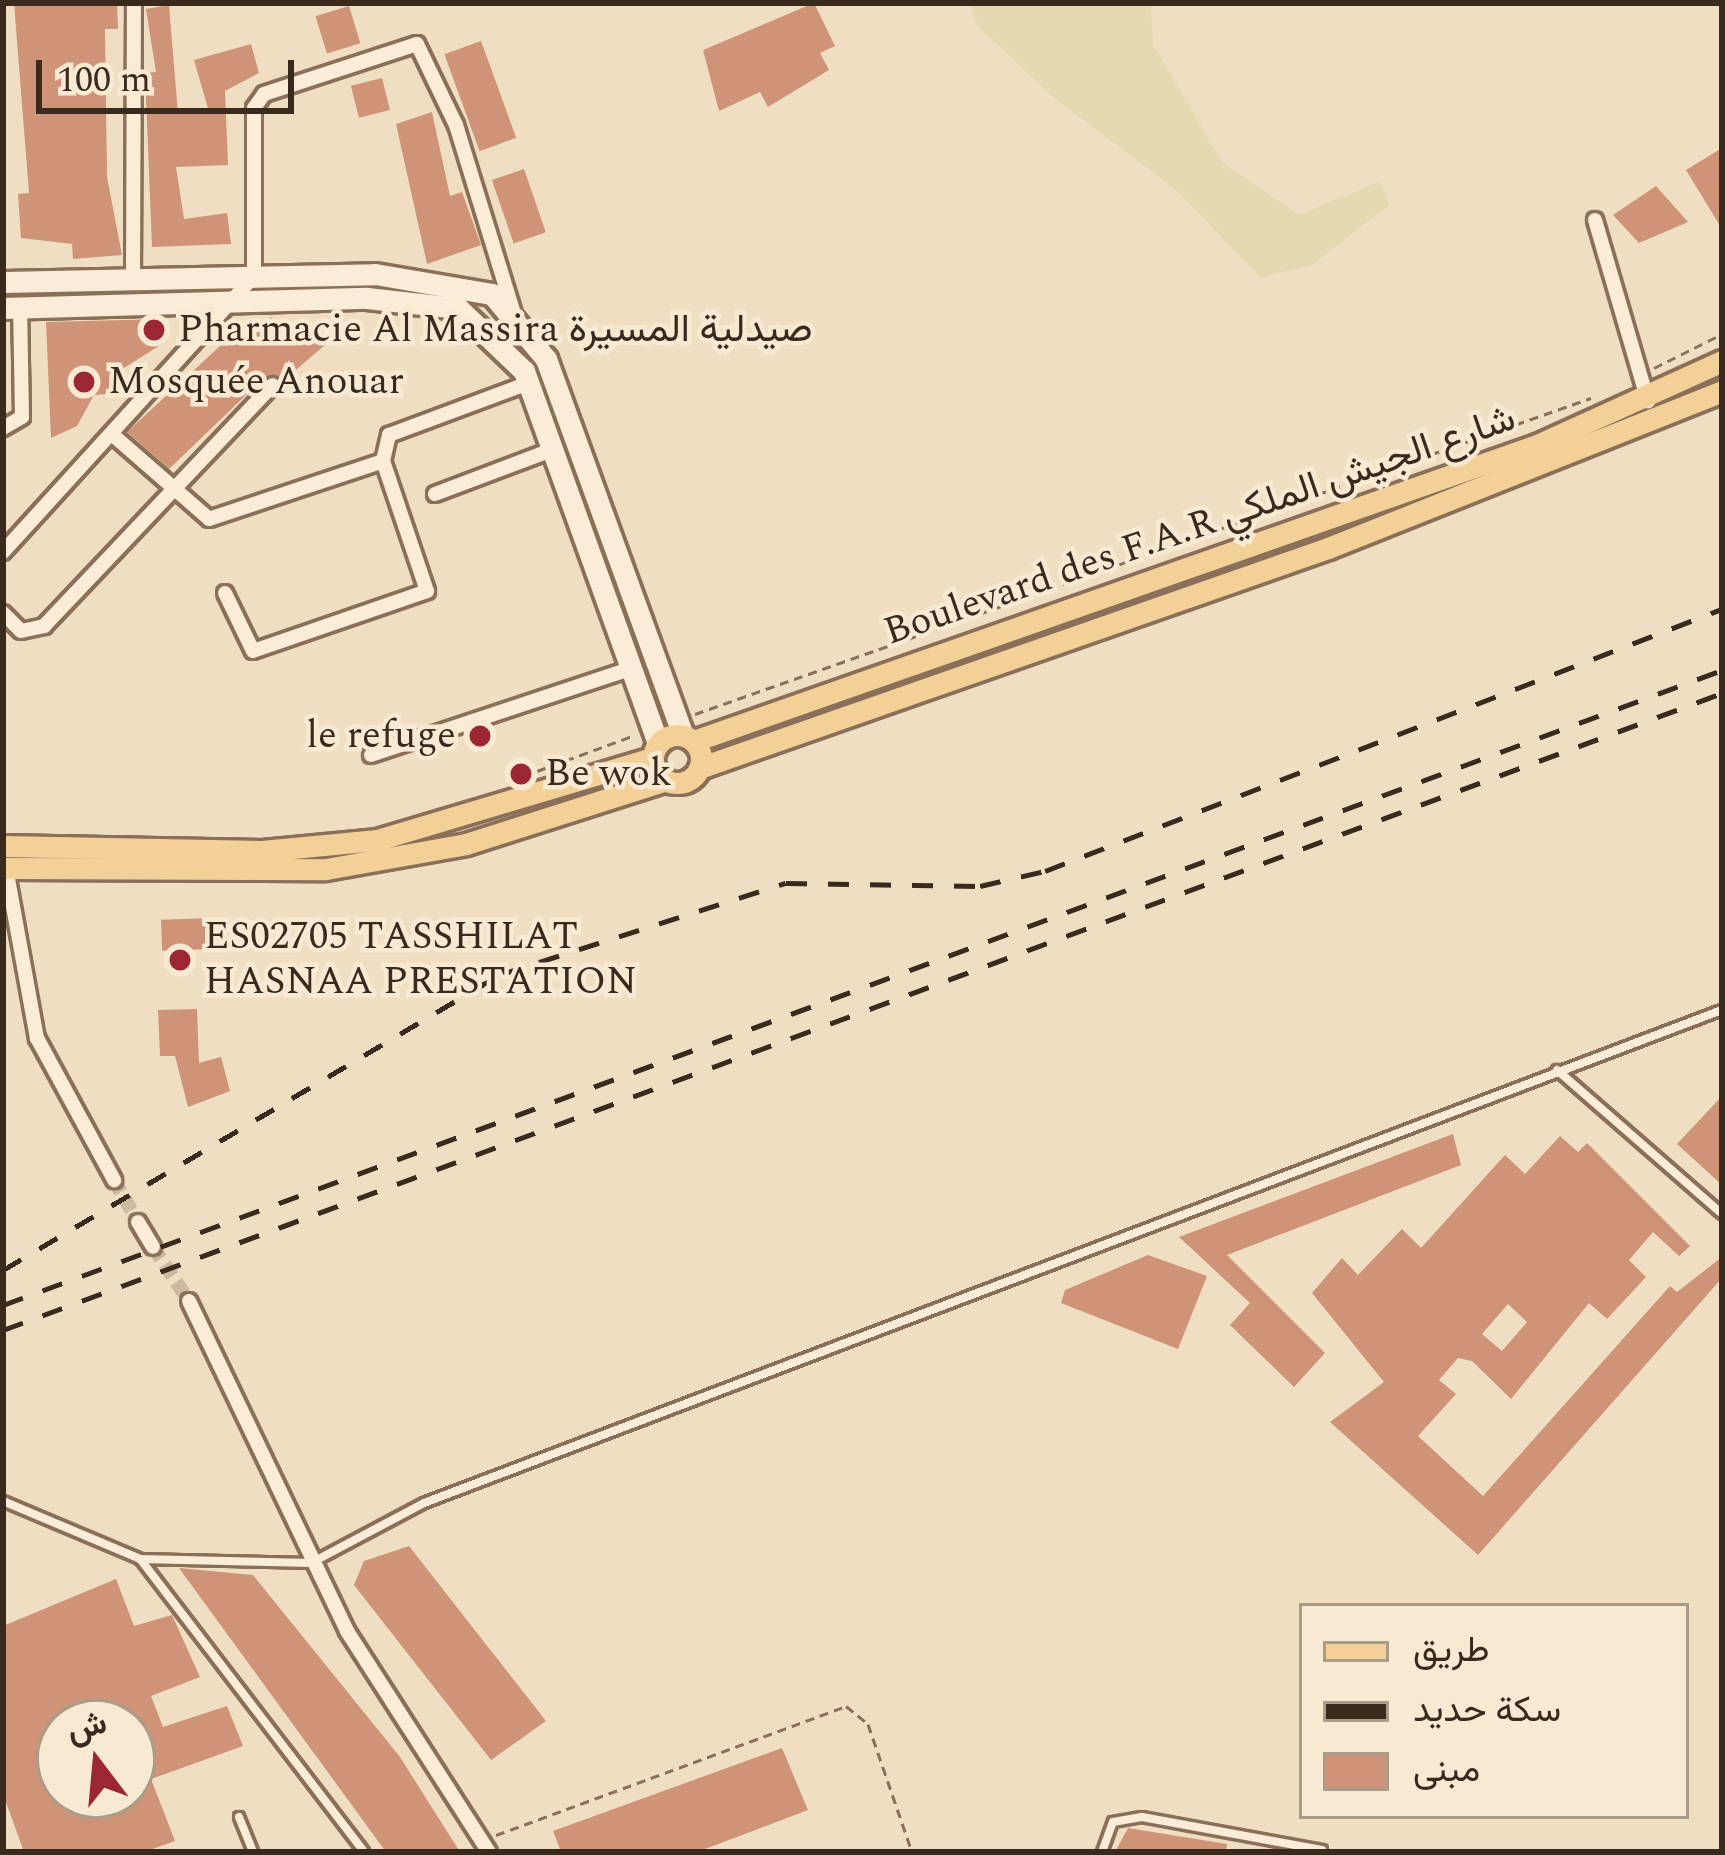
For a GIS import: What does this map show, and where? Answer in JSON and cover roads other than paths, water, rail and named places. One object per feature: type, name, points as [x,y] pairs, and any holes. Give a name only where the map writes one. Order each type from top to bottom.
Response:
[{"type":"main road","points":[[3,283],[254,276],[448,279],[514,314],[551,371],[700,768]]},
{"type":"main road","points":[[12,308],[405,298],[458,308],[508,345],[529,383],[632,668],[664,781]]},
{"type":"main road","name":"Boulevard des F.A.R شارع الجيش الملكي","points":[[4,860],[262,851],[376,840],[1648,401],[1722,361]]},
{"type":"main road","name":"Boulevard des F.A.R شارع الجيش الملكي","points":[[4,860],[326,869],[466,844],[664,781],[1328,548],[1722,391]]},
{"type":"street","points":[[133,280],[134,3]]},
{"type":"street","points":[[3,552],[114,436],[254,276],[256,100],[406,42],[424,51],[456,125],[514,314]]},
{"type":"street","points":[[1594,220],[1648,401]]},
{"type":"street","points":[[3,428],[22,417],[12,308]]},
{"type":"street","points":[[225,593],[253,651],[427,591],[383,461],[389,435],[529,383]]},
{"type":"street","points":[[3,613],[38,630],[177,491],[273,385]]},
{"type":"street","points":[[114,436],[177,491],[218,518],[383,461]]},
{"type":"street","points":[[435,494],[554,449]]},
{"type":"street","points":[[371,755],[632,668]]},
{"type":"street","points":[[4,860],[37,1038],[115,1180]]},
{"type":"street","points":[[138,1222],[153,1247]]},
{"type":"street","points":[[189,1301],[311,1563],[486,1846]]},
{"type":"lane","points":[[3,1501],[140,1559],[311,1563],[424,1504],[1556,1069],[1722,1010]]},
{"type":"lane","points":[[1556,1069],[1722,1214]]},
{"type":"lane","points":[[140,1559],[364,1852]]},
{"type":"lane","points":[[239,1817],[253,1852]]},
{"type":"lane","points":[[1102,1852],[1113,1822],[1142,1817],[1322,1850]]},
{"type":"tunnel","points":[[114,1180],[138,1222]]},
{"type":"tunnel","points":[[153,1247],[189,1301]]},
{"type":"railway","points":[[3,1270],[499,975],[786,883],[980,886],[1045,871],[1722,609]]},
{"type":"railway","points":[[3,1305],[1722,670]]},
{"type":"railway","points":[[3,1330],[1722,693]]},
{"type":"place","name":"Pharmacie Al Massira صيدلية المسيرة","points":[[154,330]]},
{"type":"place","name":"Mosquée Anouar","points":[[84,382]]},
{"type":"place","name":"le refuge","points":[[480,736]]},
{"type":"place","name":"Be wok","points":[[521,774]]},
{"type":"place","name":"ES02705 TASSHILAT HASNAA PRESTATION","points":[[180,960]]}]
